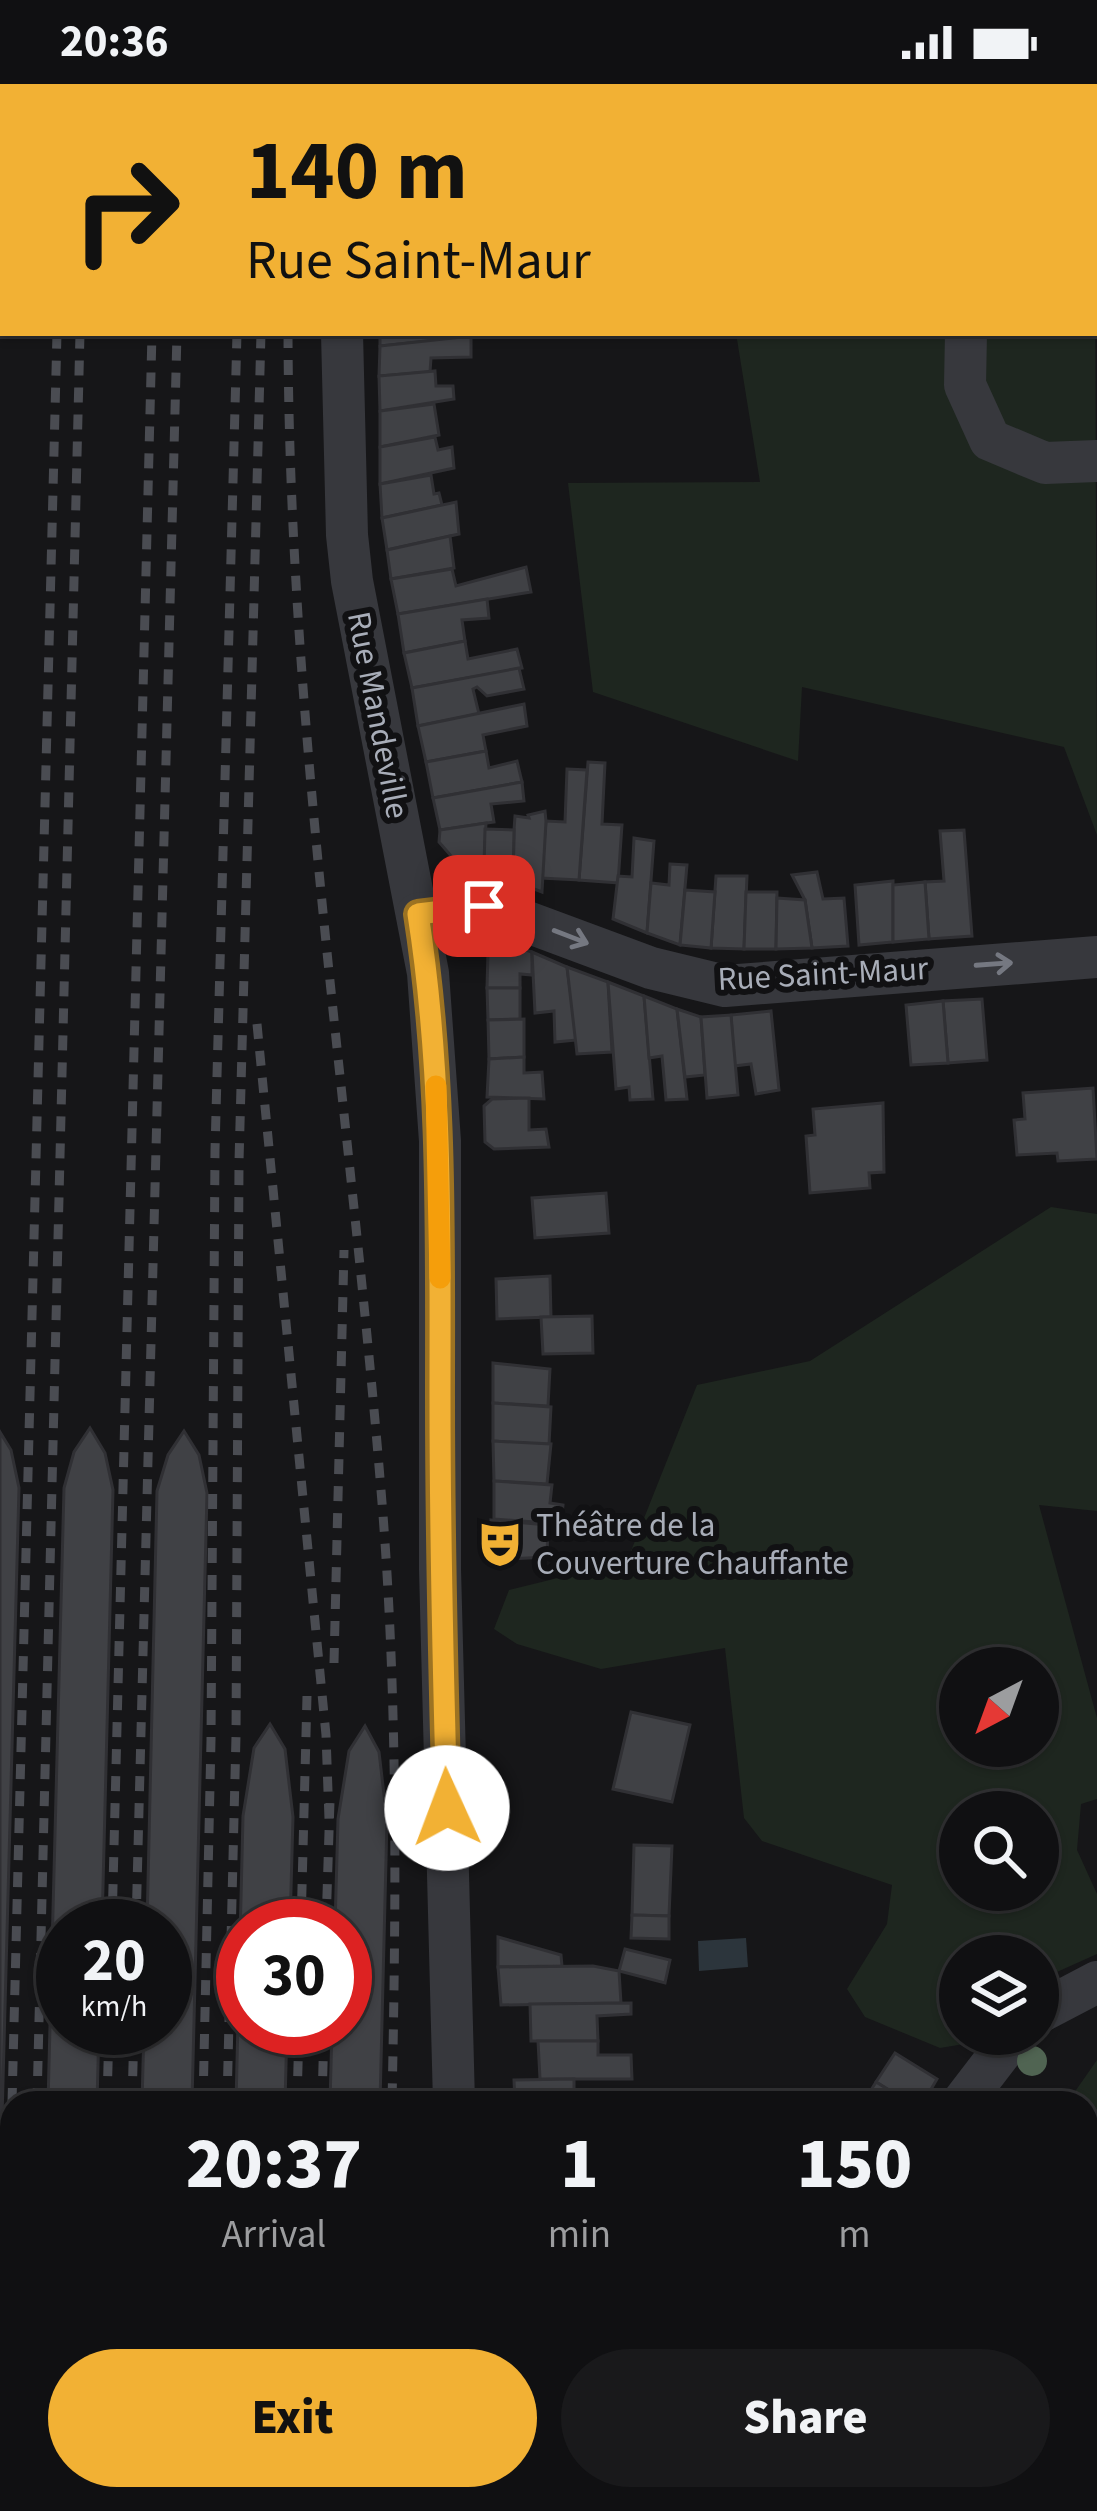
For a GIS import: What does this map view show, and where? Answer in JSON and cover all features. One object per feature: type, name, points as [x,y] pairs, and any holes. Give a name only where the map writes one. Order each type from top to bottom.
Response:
[{"type":"street","name":"Rue Mandeville","points":[[341,336],[346,535],[428,973],[440,1141],[440,1569],[454,2091]]},
{"type":"street","points":[[966,336],[965,385],[990,440],[1045,464],[1097,461]]},
{"type":"street","name":"Rue Saint-Maur","points":[[418,914],[484,906],[651,968],[725,986],[1097,957]]},
{"type":"street","points":[[1059,2002],[1097,1982]]},
{"type":"street","points":[[971,2091],[999,2055]]},
{"type":"shaded area","points":[[736,336],[1095,336],[1097,835],[1064,747],[802,687],[798,761],[593,692],[568,483],[760,482]]},
{"type":"shaded area","points":[[1051,1207],[1097,1214],[1097,1511],[1039,1505],[1097,1718],[1097,1799],[1081,1804],[1077,1850],[1097,1894],[1097,1954],[1059,1971],[1059,1935],[939,1935],[939,2048],[865,2017],[847,1989],[887,1924],[892,1885],[762,1841],[744,1818],[725,1648],[601,1669],[517,1644],[494,1629],[509,1590],[627,1561],[697,1385],[810,1361]]},
{"type":"shaded area","points":[[746,1938],[748,1967],[699,1971],[698,1941]]},
{"type":"shaded area","points":[[1097,2060],[1097,2091],[1075,2091]]},
{"type":"building","points":[[380,336],[468,336],[468,337],[380,346]]},
{"type":"building","points":[[471,336],[471,357],[431,358],[430,372],[379,376],[380,346]]},
{"type":"building","points":[[435,371],[436,386],[453,386],[454,399],[380,411],[379,376]]},
{"type":"building","points":[[434,404],[439,435],[380,447],[380,411]]},
{"type":"building","points":[[435,437],[438,450],[452,447],[454,468],[380,484],[380,447]]},
{"type":"building","points":[[431,475],[434,494],[439,493],[442,505],[382,518],[380,484]]},
{"type":"building","points":[[456,502],[459,534],[387,550],[382,518]]},
{"type":"building","points":[[450,536],[454,568],[391,579],[387,550]]},
{"type":"building","points":[[526,567],[531,592],[398,614],[391,579],[452,569],[456,586]]},
{"type":"building","points":[[487,599],[489,618],[462,620],[465,641],[404,653],[398,614]]},
{"type":"building","points":[[465,641],[468,659],[517,649],[522,668],[412,688],[404,653]]},
{"type":"building","points":[[519,668],[524,689],[487,696],[477,687],[473,689],[479,714],[418,726],[412,688]]},
{"type":"building","points":[[524,704],[527,726],[483,735],[486,751],[426,762],[418,726]]},
{"type":"building","points":[[486,751],[489,768],[517,761],[522,782],[433,798],[426,762]]},
{"type":"building","points":[[588,762],[605,763],[602,824],[622,825],[618,883],[579,880]]},
{"type":"building","points":[[567,769],[587,770],[579,880],[541,878],[546,821],[565,822]]},
{"type":"building","points":[[522,782],[524,801],[491,804],[494,822],[440,830],[433,798]]},
{"type":"building","points":[[545,811],[542,892],[513,881],[514,830],[515,816],[529,818]]},
{"type":"building","points":[[486,823],[484,868],[452,857],[439,842],[440,830]]},
{"type":"building","points":[[485,829],[514,830],[513,881],[484,868]]},
{"type":"building","points":[[964,830],[972,936],[929,939],[925,882],[944,881],[940,831]]},
{"type":"building","points":[[634,838],[654,841],[647,933],[613,919],[618,876],[632,877]]},
{"type":"building","points":[[670,864],[687,865],[680,945],[647,933],[651,883],[669,885]]},
{"type":"building","points":[[817,872],[823,899],[844,898],[848,946],[812,948],[805,900],[792,875]]},
{"type":"building","points":[[716,876],[747,876],[744,949],[711,948]]},
{"type":"building","points":[[893,881],[893,942],[859,945],[855,885]]},
{"type":"building","points":[[925,882],[929,939],[893,942],[893,885]]},
{"type":"building","points":[[685,890],[715,892],[711,948],[680,945]]},
{"type":"building","points":[[746,892],[777,892],[776,949],[744,949]]},
{"type":"building","points":[[777,898],[805,900],[812,948],[776,949]]},
{"type":"building","points":[[503,943],[532,952],[532,975],[520,974],[520,988],[487,988],[488,951]]},
{"type":"building","points":[[532,952],[567,967],[577,1040],[555,1042],[554,1011],[535,1013]]},
{"type":"building","points":[[567,967],[608,982],[612,1052],[577,1054]]},
{"type":"building","points":[[608,982],[644,996],[653,1099],[630,1100],[629,1087],[616,1089]]},
{"type":"building","points":[[487,988],[520,988],[520,1019],[488,1020]]},
{"type":"building","points":[[644,996],[677,1009],[687,1099],[666,1100],[662,1056],[649,1058]]},
{"type":"building","points":[[982,999],[987,1060],[948,1063],[943,1001]]},
{"type":"building","points":[[943,1001],[948,1063],[911,1065],[906,1005]]},
{"type":"building","points":[[677,1009],[701,1017],[705,1075],[685,1077]]},
{"type":"building","points":[[771,1011],[779,1090],[756,1094],[751,1064],[734,1066],[731,1015]]},
{"type":"building","points":[[731,1015],[738,1095],[707,1098],[701,1017]]},
{"type":"building","points":[[524,1019],[524,1057],[489,1059],[488,1020]]},
{"type":"building","points":[[524,1057],[524,1073],[542,1072],[544,1099],[487,1097],[489,1059]]},
{"type":"building","points":[[1093,1088],[1097,1159],[1058,1161],[1057,1153],[1017,1155],[1014,1120],[1025,1119],[1023,1093]]},
{"type":"building","points":[[529,1098],[529,1130],[546,1129],[549,1147],[494,1149],[485,1142],[484,1106],[492,1099]]},
{"type":"building","points":[[883,1103],[884,1172],[869,1173],[870,1188],[810,1193],[806,1136],[815,1135],[813,1109]]},
{"type":"building","points":[[606,1193],[609,1233],[535,1238],[532,1198]]},
{"type":"building","points":[[550,1276],[551,1317],[497,1319],[496,1279]]},
{"type":"building","points":[[592,1316],[593,1353],[543,1354],[541,1317]]},
{"type":"building","points":[[493,1363],[550,1369],[548,1406],[493,1403]]},
{"type":"building","points":[[493,1403],[551,1407],[549,1445],[493,1441]]},
{"type":"building","points":[[90,1428],[105,1453],[113,1490],[103,1899],[53,1899],[64,1488],[74,1452]]},
{"type":"building","points":[[184,1431],[199,1455],[207,1493],[192,2091],[142,2091],[143,2055],[192,2055],[192,1899],[148,1899],[157,1491],[168,1455]]},
{"type":"building","points":[[0,1432],[11,1450],[19,1488],[0,2091]]},
{"type":"building","points":[[493,1441],[551,1444],[547,1484],[494,1481]]},
{"type":"building","points":[[494,1481],[552,1485],[550,1503],[563,1505],[561,1524],[494,1519]]},
{"type":"building","points":[[491,1520],[548,1525],[547,1557],[491,1560]]},
{"type":"building","points":[[631,1712],[690,1725],[672,1802],[613,1789]]},
{"type":"building","points":[[270,1724],[285,1749],[293,1817],[291,1899],[241,1899],[243,1816],[254,1748]]},
{"type":"building","points":[[365,1726],[379,1752],[387,1820],[380,2091],[330,2091],[331,2055],[372,2055],[372,1899],[336,1899],[338,1819],[349,1751]]},
{"type":"building","points":[[634,1845],[672,1846],[669,1916],[632,1915]]},
{"type":"building","points":[[632,1915],[669,1916],[669,1939],[631,1938]]},
{"type":"building","points":[[498,1937],[561,1955],[562,1966],[498,1967]]},
{"type":"building","points":[[625,1949],[670,1960],[665,1983],[619,1971]]},
{"type":"building","points":[[593,1966],[619,1971],[621,2003],[501,2005],[498,1967]]},
{"type":"building","points":[[631,2003],[631,2014],[597,2016],[598,2041],[531,2041],[530,2004]]},
{"type":"building","points":[[538,2041],[598,2041],[598,2055],[631,2055],[632,2079],[540,2079]]},
{"type":"building","points":[[895,2053],[937,2079],[930,2091],[891,2091],[876,2082]]},
{"type":"building","points":[[49,2055],[98,2055],[97,2091],[48,2091]]},
{"type":"building","points":[[237,2055],[286,2055],[285,2091],[236,2091]]},
{"type":"building","points":[[574,2079],[574,2091],[514,2091],[514,2080]]},
{"type":"building","points":[[876,2082],[891,2091],[870,2091]]},
{"type":"railway","points":[[12,2091],[57,336]]},
{"type":"railway","points":[[37,2091],[80,336]]},
{"type":"railway","points":[[113,1899],[152,336]]},
{"type":"railway","points":[[137,1899],[177,336]]},
{"type":"railway","points":[[203,2091],[215,1150],[237,336]]},
{"type":"railway","points":[[227,2091],[236,1736],[239,1162],[261,336]]},
{"type":"railway","points":[[288,336],[291,481],[310,777],[388,1588],[395,1809],[392,2091]]},
{"type":"railway","points":[[257,1024],[326,1735],[329,1819]]},
{"type":"railway","points":[[334,1663],[344,1250]]},
{"type":"railway","points":[[302,1899],[307,1696]]},
{"type":"railway","points":[[327,1899],[330,1801]]},
{"type":"railway","points":[[107,2091],[108,2055]]},
{"type":"railway","points":[[132,2091],[133,2055]]},
{"type":"railway","points":[[297,2091],[298,2055]]},
{"type":"railway","points":[[322,2091],[323,2055]]},
{"type":"slow traffic","points":[[436,1086],[440,1278]]},
{"type":"place","name":"Théâtre de la Couverture Chauffante","points":[[500,1544]]},
{"type":"route","points":[[447,1808],[440,1569],[440,1141],[428,973],[418,914],[484,906]]}]
